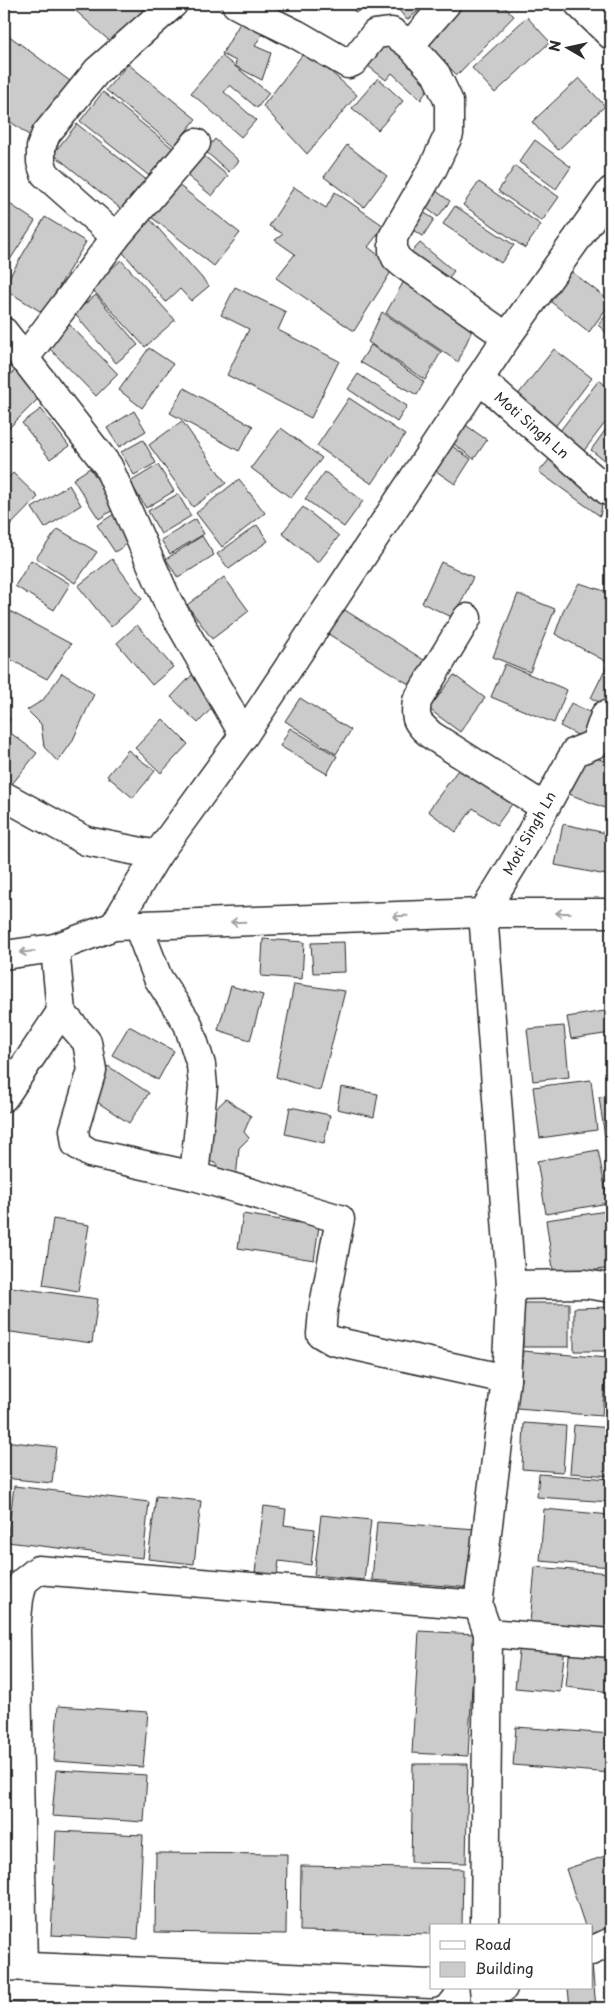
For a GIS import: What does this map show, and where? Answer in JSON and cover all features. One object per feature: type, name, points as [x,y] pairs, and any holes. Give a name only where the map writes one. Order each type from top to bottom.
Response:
[{"type":"street","points":[[116,237],[45,174],[41,162],[41,147],[46,134],[97,71],[172,4]]},
{"type":"street","points":[[236,4],[296,34],[348,64],[353,62],[375,34],[392,32],[410,45],[436,74],[448,102],[448,134],[433,168],[393,237],[393,251],[396,258],[403,264],[507,337]]},
{"type":"street","points":[[410,45],[446,4]]},
{"type":"street","points":[[579,4],[611,35]]},
{"type":"street","points":[[24,359],[116,237],[196,143]]},
{"type":"street","points":[[126,926],[157,855],[244,735],[507,337],[611,191]]},
{"type":"street","points":[[4,332],[108,466],[168,602],[244,735]]},
{"type":"street","name":"Moti Singh Ln","points":[[479,379],[610,497]]},
{"type":"street","points":[[467,618],[417,701],[415,711],[417,722],[431,735],[544,807]]},
{"type":"street","name":"Moti Singh Ln","points":[[483,913],[523,848],[575,752],[594,744],[605,715],[611,716]]},
{"type":"street","points":[[4,796],[86,841],[157,855]]},
{"type":"street","points":[[4,955],[55,948],[126,926],[483,913],[611,913]]},
{"type":"street","points":[[483,913],[511,1285],[506,1379],[478,1605],[488,1633],[485,1924]]},
{"type":"street","points":[[126,926],[188,1024],[201,1065],[203,1087],[194,1176]]},
{"type":"street","points":[[55,948],[61,1012],[87,1042],[92,1070],[74,1130],[76,1144],[90,1153],[194,1176],[340,1219],[323,1312],[321,1334],[333,1341],[506,1379]]},
{"type":"street","points":[[4,1097],[61,1012]]},
{"type":"street","points":[[511,1285],[585,1284],[611,1288]]},
{"type":"street","points":[[430,1984],[13,1966],[16,1629],[19,1600],[23,1582],[38,1570],[478,1605]]},
{"type":"street","points":[[488,1633],[611,1643]]},
{"type":"street","points":[[592,1951],[611,1942]]},
{"type":"building","points":[[68,4],[149,4],[113,44]]},
{"type":"building","points":[[348,4],[367,4],[356,13]]},
{"type":"building","points":[[394,4],[427,4],[407,20]]},
{"type":"building","points":[[459,4],[501,4],[514,16],[457,75],[423,41]]},
{"type":"building","points":[[247,11],[283,29],[278,43],[262,34],[255,46],[271,53],[262,80],[235,66],[236,61],[222,54]]},
{"type":"building","points":[[527,17],[550,42],[495,93],[472,68]]},
{"type":"building","points":[[4,32],[70,81],[30,136],[4,117]]},
{"type":"building","points":[[384,34],[436,74],[421,100],[392,73],[386,80],[358,58]]},
{"type":"building","points":[[306,50],[357,95],[307,154],[263,106]]},
{"type":"building","points":[[222,56],[269,93],[257,108],[230,85],[224,92],[256,120],[241,137],[191,93]]},
{"type":"building","points":[[128,64],[196,119],[174,146],[106,90]]},
{"type":"building","points":[[378,78],[403,101],[378,130],[352,108]]},
{"type":"building","points":[[579,78],[605,106],[558,150],[532,122]]},
{"type":"building","points":[[103,92],[175,150],[152,178],[80,121]]},
{"type":"building","points":[[77,124],[149,182],[125,212],[53,154]]},
{"type":"building","points":[[215,139],[239,161],[229,172],[205,151]]},
{"type":"building","points":[[535,140],[571,167],[556,189],[519,162]]},
{"type":"building","points":[[347,145],[387,176],[364,207],[324,177]]},
{"type":"building","points":[[196,149],[228,176],[212,196],[179,169]]},
{"type":"building","points":[[515,166],[559,197],[542,221],[498,191]]},
{"type":"building","points":[[172,180],[240,233],[214,266],[146,213]]},
{"type":"building","points":[[479,182],[541,225],[525,248],[463,205]]},
{"type":"building","points":[[428,185],[450,201],[438,217],[417,201]]},
{"type":"building","points":[[294,187],[326,208],[335,192],[384,226],[368,247],[394,267],[354,331],[276,278],[295,254],[275,240],[283,234],[269,226]]},
{"type":"building","points":[[4,200],[35,221],[4,269]]},
{"type":"building","points":[[455,206],[514,245],[501,263],[443,224]]},
{"type":"building","points":[[415,207],[434,219],[423,236],[404,225]]},
{"type":"building","points":[[45,217],[86,242],[43,313],[4,289],[4,286]]},
{"type":"building","points":[[150,219],[209,286],[191,301],[180,289],[166,302],[119,248]]},
{"type":"building","points":[[420,243],[454,271],[442,286],[407,257]]},
{"type":"building","points":[[121,260],[175,320],[145,347],[91,288]]},
{"type":"building","points":[[563,265],[611,302],[589,332],[541,294]]},
{"type":"building","points":[[409,272],[476,321],[458,362],[386,313]]},
{"type":"building","points":[[235,287],[286,312],[278,330],[339,361],[311,418],[227,375],[249,329],[221,315]]},
{"type":"building","points":[[96,295],[138,345],[116,363],[74,313]]},
{"type":"building","points":[[611,310],[611,337],[598,325]]},
{"type":"building","points":[[382,312],[441,352],[425,380],[368,342]]},
{"type":"building","points":[[68,323],[118,374],[96,396],[46,345]]},
{"type":"building","points":[[371,345],[424,382],[417,395],[360,362]]},
{"type":"building","points":[[149,348],[173,364],[142,408],[119,390]]},
{"type":"building","points":[[554,349],[592,378],[551,432],[513,401]]},
{"type":"building","points":[[18,367],[44,393],[6,431],[4,429],[4,381]]},
{"type":"building","points":[[358,374],[407,406],[397,422],[348,389]]},
{"type":"building","points":[[599,380],[611,390],[611,415],[583,452],[559,432]]},
{"type":"building","points":[[184,388],[253,426],[239,451],[170,413]]},
{"type":"building","points":[[349,398],[405,435],[372,484],[317,446]]},
{"type":"building","points":[[41,409],[69,446],[50,459],[22,423]]},
{"type":"building","points":[[134,411],[146,431],[119,447],[107,428]]},
{"type":"building","points":[[457,419],[487,440],[474,459],[444,437]]},
{"type":"building","points":[[182,421],[226,483],[193,507],[149,445]]},
{"type":"building","points":[[611,422],[611,466],[591,450]]},
{"type":"building","points":[[281,428],[322,458],[291,498],[251,468]]},
{"type":"building","points":[[143,440],[156,463],[134,475],[121,452]]},
{"type":"building","points":[[443,440],[471,459],[455,484],[427,465]]},
{"type":"building","points":[[556,451],[605,489],[600,516],[539,472]]},
{"type":"building","points":[[158,465],[174,491],[146,508],[130,482]]},
{"type":"building","points":[[90,468],[116,508],[99,519],[73,479]]},
{"type":"building","points":[[325,472],[363,501],[344,527],[305,499]]},
{"type":"building","points":[[13,473],[38,497],[4,532],[4,482]]},
{"type":"building","points":[[239,479],[265,513],[222,547],[196,513]]},
{"type":"building","points":[[69,485],[81,505],[45,528],[32,508]]},
{"type":"building","points":[[178,494],[191,516],[161,534],[148,511]]},
{"type":"building","points":[[303,507],[339,536],[318,563],[282,533]]},
{"type":"building","points":[[117,512],[134,539],[115,552],[97,525]]},
{"type":"building","points":[[196,519],[204,534],[170,554],[161,540]]},
{"type":"building","points":[[257,525],[268,541],[229,569],[217,554]]},
{"type":"building","points":[[58,529],[97,552],[75,583],[36,558]]},
{"type":"building","points":[[202,536],[214,555],[178,578],[166,559]]},
{"type":"building","points":[[112,559],[142,599],[111,627],[78,586]]},
{"type":"building","points":[[31,560],[70,584],[54,610],[15,586]]},
{"type":"building","points":[[441,562],[473,577],[454,618],[422,603]]},
{"type":"building","points":[[224,577],[249,611],[212,639],[187,605]]},
{"type":"building","points":[[579,583],[611,593],[611,648],[607,662],[555,634],[564,609]]},
{"type":"building","points":[[518,594],[555,609],[530,672],[493,657]]},
{"type":"building","points":[[340,607],[435,667],[420,691],[325,632]]},
{"type":"building","points":[[4,608],[71,644],[47,679],[4,656]]},
{"type":"building","points":[[137,625],[173,667],[152,685],[117,643]]},
{"type":"building","points":[[611,657],[611,708],[591,698]]},
{"type":"building","points":[[505,664],[567,690],[554,723],[491,697]]},
{"type":"building","points":[[62,673],[94,694],[72,742],[58,762],[44,747],[41,724],[27,710],[43,700]]},
{"type":"building","points":[[194,673],[221,698],[198,723],[171,697]]},
{"type":"building","points":[[454,675],[485,698],[460,732],[429,709]]},
{"type":"building","points":[[300,698],[351,730],[336,754],[285,721]]},
{"type":"building","points":[[571,703],[602,718],[591,742],[560,726]]},
{"type":"building","points":[[4,715],[10,719],[4,729]]},
{"type":"building","points":[[163,719],[188,744],[161,773],[135,748]]},
{"type":"building","points":[[611,719],[611,758],[597,752]]},
{"type":"building","points":[[290,728],[337,756],[327,774],[280,746]]},
{"type":"building","points":[[12,734],[37,753],[8,789],[4,786],[4,745]]},
{"type":"building","points":[[128,750],[155,771],[133,798],[107,776]]},
{"type":"building","points":[[585,753],[611,764],[610,810],[569,794]]},
{"type":"building","points":[[465,760],[517,797],[497,825],[473,808],[456,832],[428,811]]},
{"type":"building","points":[[563,824],[611,834],[611,876],[555,865]]},
{"type":"building","points":[[263,939],[304,942],[302,979],[261,976]]},
{"type":"building","points":[[344,942],[345,972],[313,973],[311,943]]},
{"type":"building","points":[[294,984],[345,991],[320,1091],[276,1077]]},
{"type":"building","points":[[231,986],[263,995],[250,1040],[218,1030]]},
{"type":"building","points":[[611,1010],[611,1033],[571,1039],[567,1017]]},
{"type":"building","points":[[129,1026],[174,1051],[158,1080],[112,1055]]},
{"type":"building","points":[[564,1026],[569,1077],[533,1081],[527,1029]]},
{"type":"building","points":[[108,1066],[149,1093],[129,1123],[88,1096]]},
{"type":"building","points":[[591,1080],[597,1130],[540,1138],[533,1087]]},
{"type":"building","points":[[341,1087],[378,1094],[374,1117],[337,1109]]},
{"type":"building","points":[[611,1096],[611,1164],[609,1164],[599,1097]]},
{"type":"building","points":[[226,1099],[251,1116],[244,1132],[249,1138],[239,1148],[236,1178],[217,1170],[217,1164],[204,1159],[213,1111]]},
{"type":"building","points":[[290,1107],[330,1115],[324,1143],[285,1134]]},
{"type":"building","points":[[598,1150],[608,1203],[546,1214],[537,1161]]},
{"type":"building","points":[[607,1211],[611,1235],[611,1268],[554,1276],[546,1220]]},
{"type":"building","points":[[243,1214],[319,1226],[314,1260],[238,1248]]},
{"type":"building","points":[[53,1219],[89,1225],[78,1291],[43,1285]]},
{"type":"building","points":[[4,1286],[98,1299],[92,1343],[4,1331]]},
{"type":"building","points":[[523,1303],[569,1303],[569,1347],[523,1347]]},
{"type":"building","points":[[611,1307],[611,1351],[574,1351],[574,1308]]},
{"type":"building","points":[[523,1351],[607,1358],[602,1416],[517,1409]]},
{"type":"building","points":[[524,1423],[566,1426],[563,1472],[522,1469]]},
{"type":"building","points":[[574,1425],[611,1428],[611,1476],[570,1473]]},
{"type":"building","points":[[4,1441],[56,1447],[52,1483],[4,1478]]},
{"type":"building","points":[[539,1474],[611,1479],[611,1502],[537,1497]]},
{"type":"building","points":[[14,1486],[149,1502],[143,1558],[7,1542]]},
{"type":"building","points":[[156,1496],[201,1501],[194,1564],[148,1559]]},
{"type":"building","points":[[264,1506],[286,1509],[284,1525],[315,1529],[311,1565],[279,1561],[277,1575],[255,1572]]},
{"type":"building","points":[[544,1509],[611,1515],[611,1567],[540,1561]]},
{"type":"building","points":[[321,1515],[371,1520],[364,1580],[314,1575]]},
{"type":"building","points":[[377,1522],[477,1529],[472,1588],[372,1580]]},
{"type":"building","points":[[535,1567],[611,1573],[611,1629],[530,1623]]},
{"type":"building","points":[[419,1631],[475,1634],[468,1756],[412,1753]]},
{"type":"building","points":[[520,1643],[565,1647],[560,1692],[515,1688]]},
{"type":"building","points":[[570,1646],[611,1651],[611,1692],[566,1687]]},
{"type":"building","points":[[58,1706],[148,1712],[143,1767],[54,1761]]},
{"type":"building","points":[[516,1727],[611,1734],[611,1773],[513,1765]]},
{"type":"building","points":[[413,1764],[468,1764],[466,1863],[411,1862]]},
{"type":"building","points":[[56,1770],[147,1775],[144,1822],[52,1816]]},
{"type":"building","points":[[56,1831],[143,1835],[138,1939],[51,1935]]},
{"type":"building","points":[[156,1853],[287,1854],[286,1934],[155,1932]]},
{"type":"building","points":[[611,1854],[611,1931],[592,1938],[592,1924],[584,1924],[566,1869]]},
{"type":"building","points":[[301,1866],[463,1869],[462,1924],[430,1924],[430,1934],[300,1931]]},
{"type":"building","points":[[592,1964],[596,2008],[570,2008],[568,1990],[592,1990]]},
{"type":"building","points":[[4,2002],[24,2003],[24,2008],[4,2008]]}]
